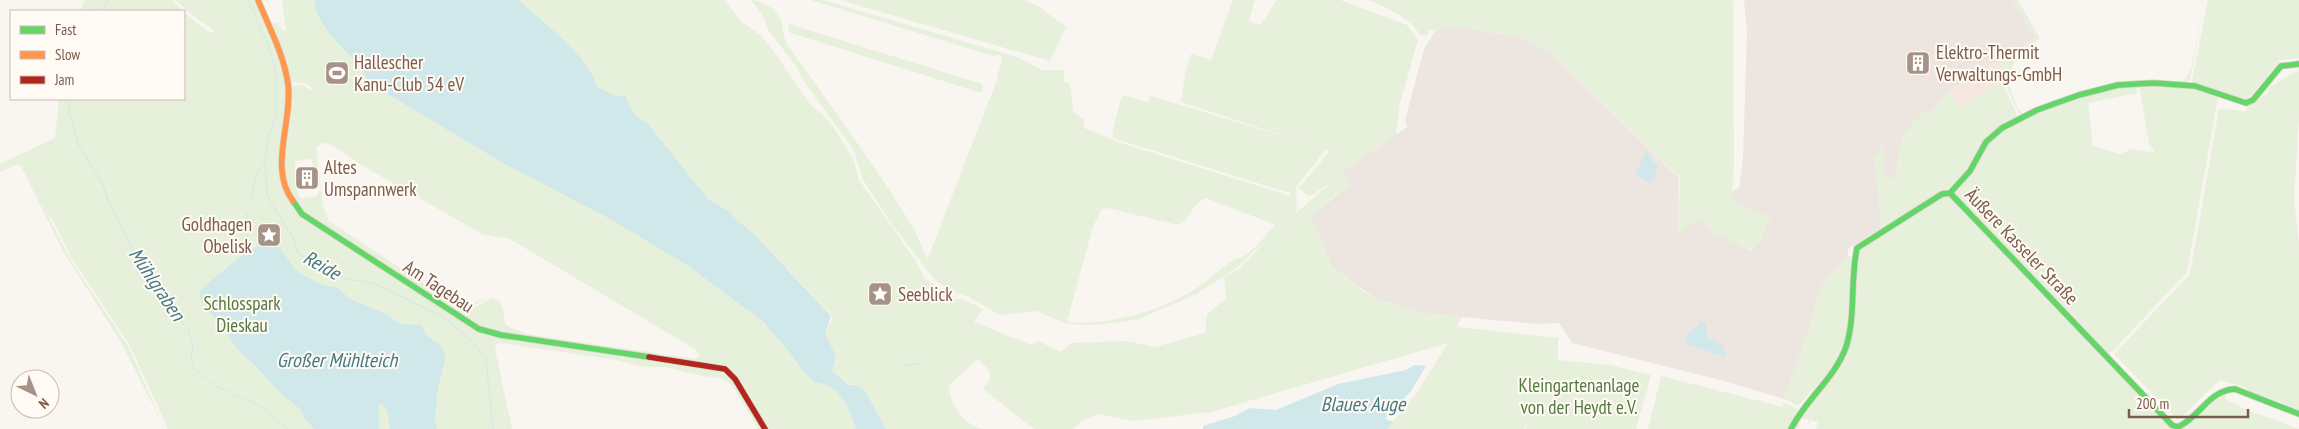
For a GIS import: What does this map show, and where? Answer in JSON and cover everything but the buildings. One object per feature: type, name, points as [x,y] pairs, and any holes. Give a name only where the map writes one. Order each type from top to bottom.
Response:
[{"type":"street","name":"Am Tagebau","points":[[258,0],[288,84],[282,178],[289,196],[302,214],[479,329],[501,335],[725,370],[740,386],[765,429]]},
{"type":"street","name":"Äußere Kasseler Straße","points":[[2299,64],[2281,66],[2253,100],[2246,103],[2204,88],[2148,83],[2122,85],[2070,98],[2027,116],[1992,136],[1980,150],[1969,173],[1951,189],[1950,193],[1956,197],[2172,424],[2178,427],[2187,423],[2217,393],[2228,389],[2235,389],[2299,414]]},
{"type":"street","points":[[1791,429],[1800,410],[1837,364],[1846,346],[1857,248],[1942,194],[1950,193]]},
{"type":"shaded area","points":[[1744,0],[2013,0],[2036,38],[1949,90],[1930,114],[1925,110],[1902,137],[1895,178],[1884,179],[1884,145],[1881,228],[1848,249],[1848,258],[1827,278],[1819,292],[1809,329],[1784,399],[1724,381],[1572,343],[1559,323],[1537,324],[1429,314],[1376,299],[1333,268],[1310,217],[1349,185],[1342,172],[1407,127],[1405,120],[1424,49],[1436,30],[1452,26],[1524,38],[1552,55],[1679,178],[1678,236],[1685,227],[1695,221],[1703,221],[1715,236],[1721,235],[1751,251],[1760,240],[1770,217],[1737,204],[1732,197],[1732,191],[1739,188],[1743,158],[1747,31]]},
{"type":"shaded area","points":[[1999,60],[2009,77],[1959,108],[1949,90]]},
{"type":"green space","points":[[85,0],[172,0],[182,10],[80,10]]},
{"type":"green space","name":"Schlosspark Dieskau","points":[[175,0],[254,0],[269,33],[287,84],[280,177],[290,202],[300,215],[472,327],[619,355],[621,358],[625,356],[721,372],[737,386],[763,429],[758,429],[735,390],[728,382],[720,378],[702,376],[665,367],[642,367],[616,360],[502,343],[496,344],[495,349],[512,429],[168,429],[130,346],[71,257],[56,226],[42,204],[73,264],[128,346],[165,429],[121,342],[64,253],[21,166],[18,164],[0,172],[0,164],[55,138],[59,100],[185,100],[185,13],[196,23],[212,33],[213,30]]},
{"type":"green space","points":[[282,0],[314,0],[408,105],[628,228],[688,265],[760,318],[824,382],[836,391],[848,408],[856,429],[768,429],[729,370],[482,329],[466,318],[471,309],[492,298],[501,305],[507,326],[527,334],[695,359],[700,356],[695,349],[510,239],[482,234],[363,166],[330,144],[322,143],[316,148],[321,188],[323,205],[329,221],[455,304],[466,307],[486,298],[470,308],[462,317],[303,211],[290,194],[285,183],[283,173],[284,140],[290,86],[302,85],[313,91],[306,84],[290,82],[272,27],[274,23],[278,23],[283,31],[286,31]],"holes":[[[311,159],[321,188],[317,196],[301,199],[298,194],[295,161]]]},
{"type":"green space","name":"Kleingartenanlage von der Heydt e.V.","points":[[520,0],[724,0],[743,23],[760,35],[769,45],[810,104],[834,128],[854,161],[859,180],[916,261],[924,278],[957,300],[961,298],[983,309],[974,322],[1031,345],[1038,341],[1061,352],[1071,343],[1127,341],[1155,347],[1205,333],[1207,315],[1226,298],[1224,277],[1240,268],[1270,236],[1235,269],[1196,294],[1139,319],[1106,324],[1081,325],[1065,323],[1036,311],[1000,315],[969,297],[947,290],[933,278],[889,220],[862,178],[854,150],[802,79],[798,69],[769,31],[763,16],[751,0],[765,4],[778,15],[788,46],[882,179],[913,228],[928,258],[997,80],[1002,58],[1000,55],[993,56],[811,0],[823,0],[1017,57],[1042,70],[1063,70],[1065,71],[1063,82],[1070,84],[1073,111],[1084,120],[1084,128],[1121,143],[1290,196],[1290,193],[1113,138],[1113,129],[1122,95],[1148,102],[1150,96],[1310,144],[1181,102],[1185,74],[1191,54],[1211,60],[1233,0],[1255,0],[1249,21],[1261,25],[1277,0],[1340,0],[1407,25],[1418,40],[1399,107],[1396,135],[1342,172],[1350,185],[1310,217],[1333,268],[1376,299],[1429,314],[1462,317],[1456,329],[1458,327],[1558,338],[1558,360],[1609,365],[1651,375],[1636,429],[1526,429],[1529,418],[1524,429],[1387,429],[1418,391],[1448,343],[1211,412],[1133,421],[1097,414],[1084,420],[1073,429],[1034,429],[983,389],[990,379],[990,371],[978,359],[948,386],[952,401],[959,413],[969,423],[983,429],[884,429],[868,397],[830,370],[836,358],[823,338],[833,317],[753,233],[730,212],[708,199],[648,125],[634,114],[625,97],[616,96],[597,87],[596,82],[566,45]],"holes":[[[1326,149],[1330,151],[1299,188],[1309,197],[1335,179],[1273,233],[1297,211],[1296,187]],[[1206,198],[1276,225],[1246,255],[1231,262],[1197,288],[1178,299],[1132,316],[1099,322],[1067,322],[1093,226],[1102,209],[1108,208],[1178,225],[1186,220],[1198,203]]]},
{"type":"green space","points":[[840,0],[1024,0],[1038,6],[1066,27],[1050,61]]},
{"type":"green space","points":[[1367,0],[1733,0],[1734,163],[1732,197],[1737,204],[1770,217],[1760,240],[1751,250],[1720,236],[1715,236],[1703,221],[1689,225],[1678,237],[1680,178],[1552,55],[1524,38],[1452,26],[1436,30],[1429,29],[1427,36],[1419,34],[1411,23],[1404,18]]},
{"type":"green space","points":[[2013,0],[2018,0],[2040,38],[2015,62],[2009,77],[1999,60],[2036,38]]},
{"type":"green space","points":[[2205,0],[2190,80],[2181,84],[2139,81],[2102,88],[2058,101],[2087,90],[2127,81],[2140,80],[2172,83],[2183,82],[2191,69]]},
{"type":"green space","points":[[2208,0],[2299,0],[2299,58],[2281,60],[2248,99],[2191,85]]},
{"type":"green space","points":[[789,24],[982,84],[982,91],[978,92],[791,33],[788,30]]},
{"type":"green space","points":[[2299,70],[2299,118],[2294,199],[2299,243],[2299,410],[2282,404],[2281,401],[2275,401],[2247,391],[2247,388],[2220,380],[2178,420],[2114,354],[2190,274],[2219,109],[2247,111],[2247,105],[2267,94],[2269,87]]},
{"type":"green space","points":[[2009,77],[2017,107],[2022,113],[2050,104],[2020,116],[2004,81]]},
{"type":"green space","points":[[2002,82],[2018,117],[1991,135],[1969,170],[1951,186],[1848,251],[1881,228],[1875,163],[1872,159],[1884,144],[1884,178],[1895,178],[1902,137],[1925,110],[1930,114],[1949,90],[1959,108]]},
{"type":"green space","points":[[2139,84],[2193,88],[2218,97],[2187,272],[2112,352],[2107,353],[1954,192],[1979,151],[2003,130],[2038,111],[2078,97],[2117,88],[2135,85],[2138,93],[2088,103],[2093,146],[2120,154],[2132,149],[2155,153],[2149,143]]},
{"type":"green space","points":[[1949,195],[1954,198],[2174,429],[1816,429],[1818,422],[1811,420],[1807,429],[1809,420],[1801,418],[1798,429],[1796,428],[1798,417],[1838,365],[1847,357],[1845,351],[1857,259],[1863,246],[1940,198]]},
{"type":"green space","points":[[1848,256],[1853,257],[1847,329],[1843,349],[1833,368],[1798,406],[1784,399],[1809,329],[1819,292],[1827,278]]},
{"type":"green space","points":[[1661,376],[1783,407],[1783,402],[1798,411],[1790,429],[1648,429]]},
{"type":"green space","points":[[2226,392],[2225,399],[2245,409],[2299,429],[2182,429]]},
{"type":"water","points":[[314,0],[520,0],[576,53],[589,70],[597,87],[616,96],[625,96],[634,114],[648,124],[708,199],[730,212],[753,233],[831,316],[825,334],[836,356],[832,371],[849,385],[859,386],[865,391],[886,429],[856,429],[842,398],[823,383],[814,382],[765,323],[687,265],[614,221],[503,163],[371,84],[358,64],[337,43],[325,27],[316,10]]},
{"type":"water","points":[[1646,152],[1658,167],[1651,183],[1635,175]]},
{"type":"water","name":"Großer Mühlteich","points":[[269,241],[277,244],[295,269],[303,275],[322,285],[337,288],[352,300],[388,315],[400,324],[422,325],[425,334],[442,347],[446,356],[436,397],[437,405],[434,419],[437,429],[390,429],[387,410],[382,404],[379,404],[379,429],[314,429],[300,409],[278,391],[257,367],[239,351],[201,300],[199,293],[233,263],[254,248]]},
{"type":"water","points":[[1701,321],[1705,323],[1710,343],[1713,339],[1723,346],[1723,350],[1727,353],[1724,357],[1686,342],[1687,333],[1692,333],[1693,328],[1697,327]]},
{"type":"water","name":"Blaues Auge","points":[[1414,365],[1426,366],[1411,391],[1385,419],[1394,422],[1387,429],[1203,429],[1203,426],[1235,416],[1250,408],[1276,410],[1338,384],[1406,370]]},
{"type":"waterway","name":"Mühlgraben","points":[[102,10],[108,0]]},
{"type":"waterway","name":"Reide","points":[[248,0],[267,42],[276,72],[276,114],[268,139],[265,162],[267,196],[293,238],[297,252],[317,266],[343,278],[373,283],[442,316],[472,341],[486,359],[493,429]]},
{"type":"waterway","name":"Mühlgraben","points":[[70,100],[69,111],[79,146],[102,182],[109,203],[142,266],[164,301],[188,329],[193,345],[191,359],[194,369],[215,386],[260,406],[288,429]]},
{"type":"waterway","points":[[250,203],[257,172],[265,162]]},
{"type":"waterway","points":[[247,213],[248,240]]},
{"type":"waterway","points":[[903,366],[922,363]]},
{"type":"traffic: fast","points":[[1950,193],[1970,171],[1986,142],[2002,128],[2037,110],[2079,95],[2118,85],[2154,83],[2195,86],[2246,103],[2253,100],[2281,66],[2299,64]]},
{"type":"traffic: fast","points":[[1950,193],[2172,425],[2178,427],[2186,423],[2218,394],[2235,389],[2299,414]]},
{"type":"traffic: fast","points":[[1791,429],[1804,408],[1835,369],[1846,347],[1851,323],[1857,248],[1942,194],[1950,193]]},
{"type":"traffic: fast","points":[[293,201],[302,214],[479,329],[501,335],[649,357]]},
{"type":"traffic: slow","points":[[258,0],[280,52],[288,84],[289,99],[283,144],[282,174],[286,188],[293,201]]},
{"type":"traffic: jam","points":[[649,357],[725,369],[735,379],[765,429]]},
{"type":"place","name":"Elektro-Thermit Verwaltungs-GmbH","points":[[1918,63]]},
{"type":"place","name":"Hallescher Kanu-Club 54 eV","points":[[337,73]]},
{"type":"place","name":"Altes Umspannwerk","points":[[307,178]]},
{"type":"place","name":"Goldhagen Obelisk","points":[[269,235]]},
{"type":"place","name":"Seeblick","points":[[880,294]]}]
